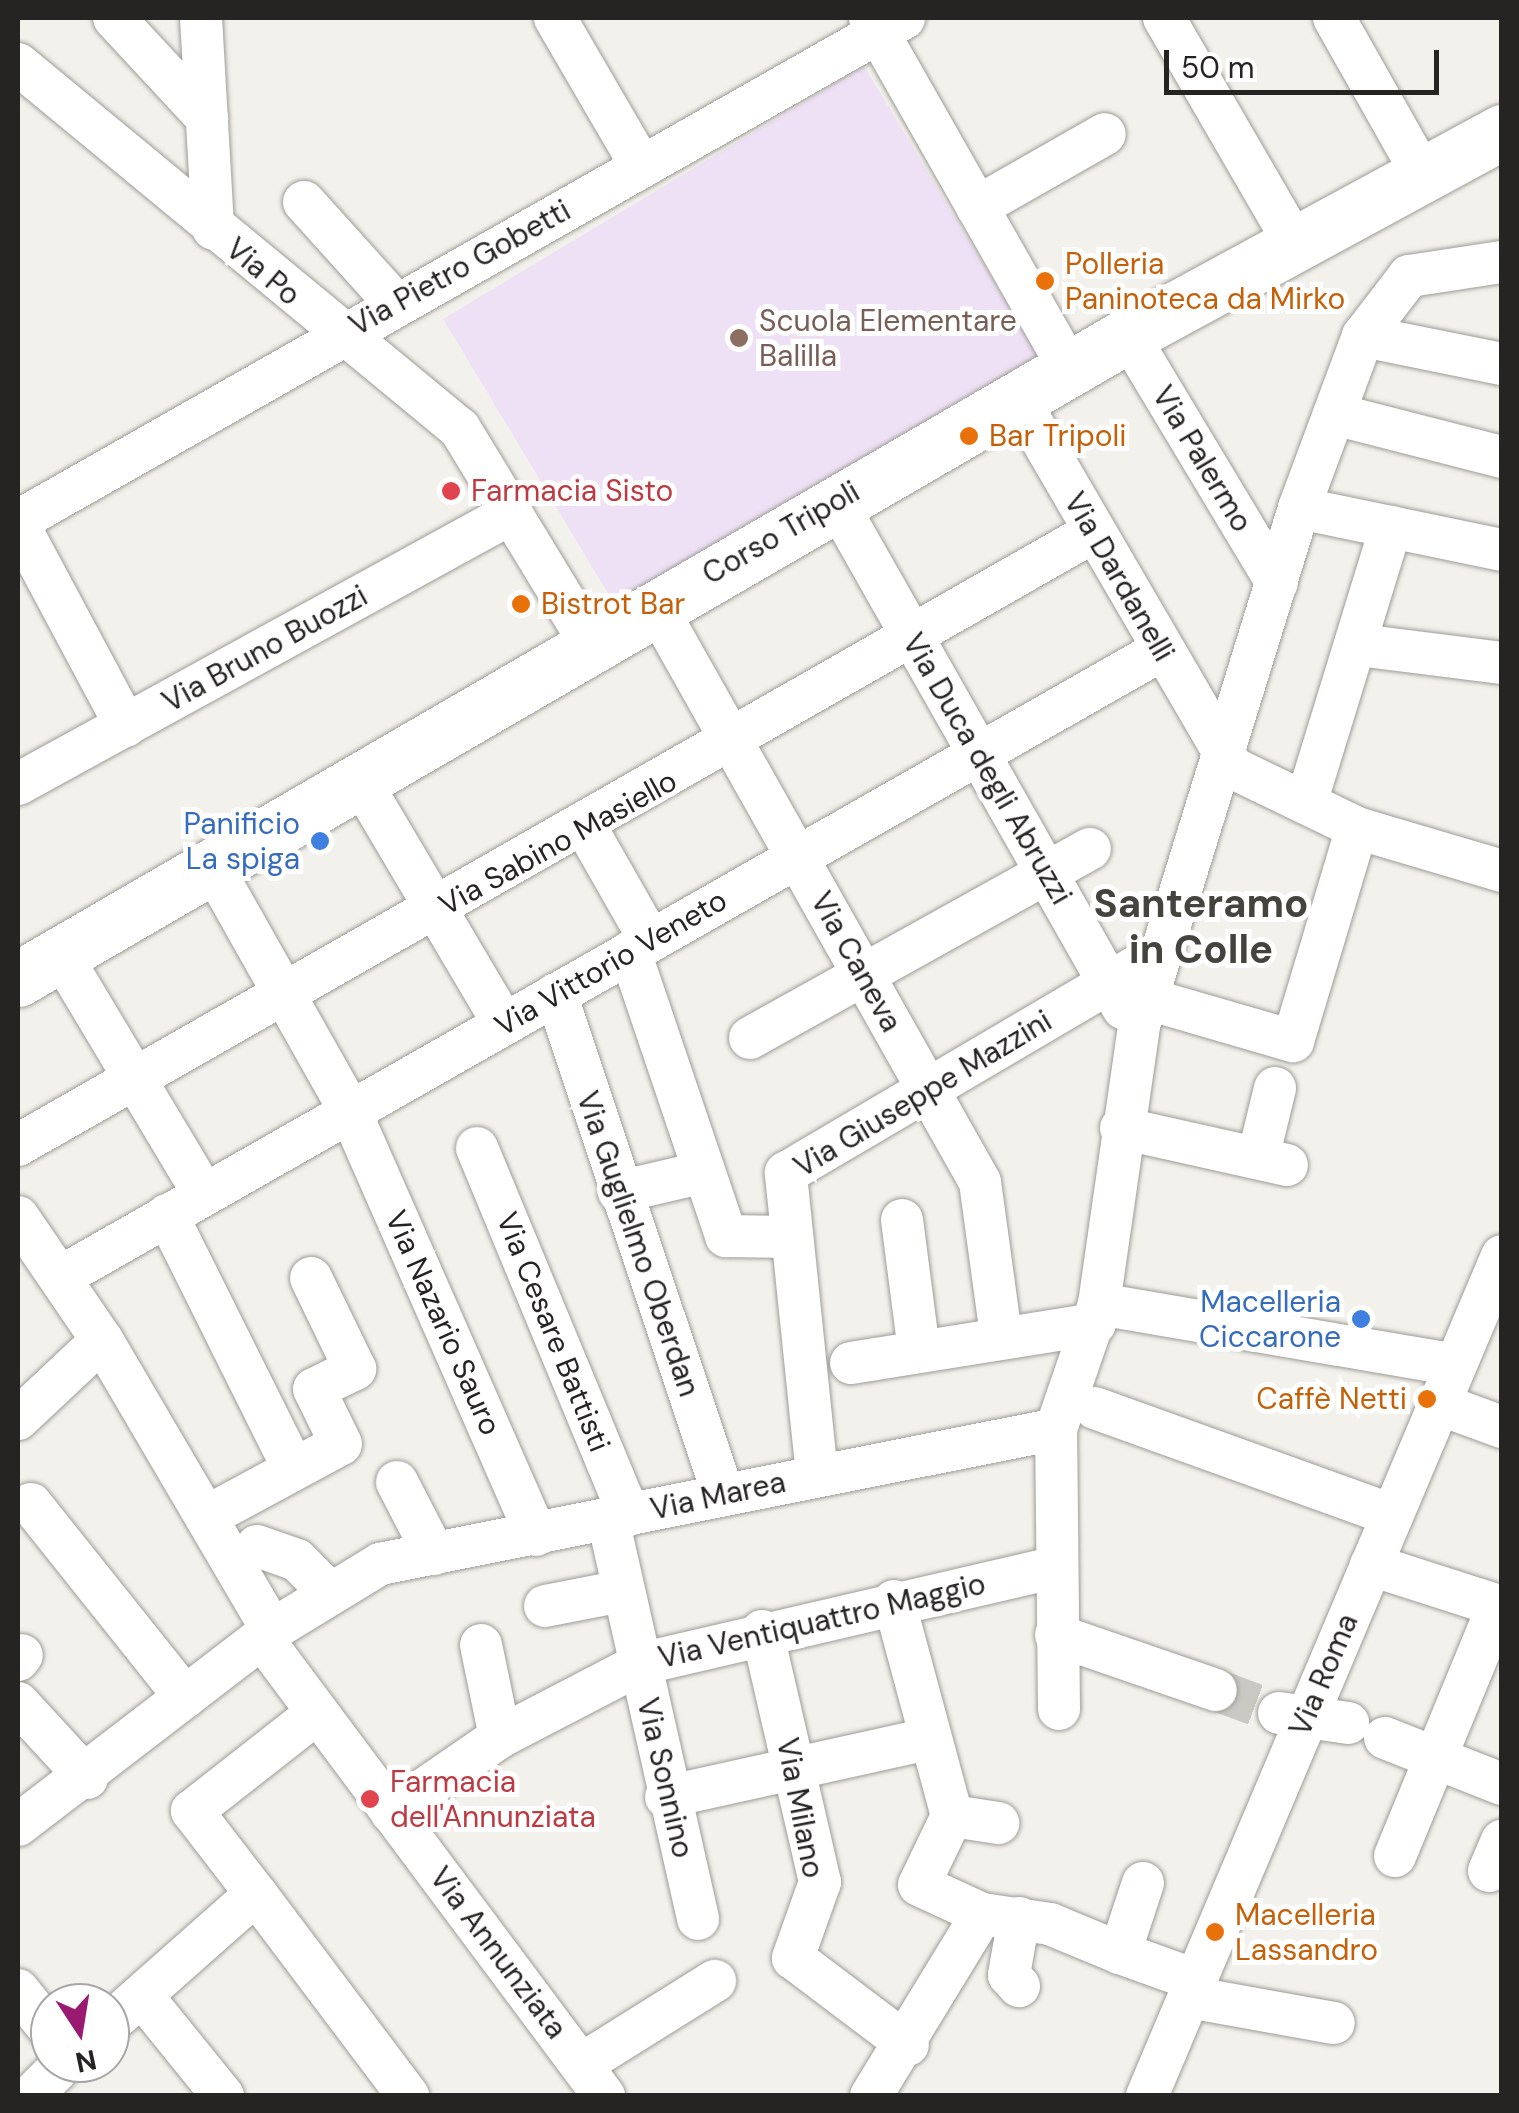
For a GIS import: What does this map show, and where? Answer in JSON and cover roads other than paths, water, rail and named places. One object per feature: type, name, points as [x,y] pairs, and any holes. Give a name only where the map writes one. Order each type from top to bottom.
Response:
[{"type":"main road","name":"Corso Tripoli","points":[[40,968],[212,866],[362,784],[590,643],[836,502],[1128,336],[1502,132]]},
{"type":"street","points":[[114,18],[207,118]]},
{"type":"street","points":[[201,18],[212,229]]},
{"type":"street","points":[[555,18],[641,166]]},
{"type":"street","points":[[1164,18],[1296,246]]},
{"type":"street","points":[[1334,18],[1424,177]]},
{"type":"street","points":[[884,22],[977,207],[1070,369]]},
{"type":"street","name":"Via Pietro Gobetti","points":[[18,523],[884,22]]},
{"type":"street","name":"Via Po","points":[[18,64],[340,336],[460,429],[590,643]]},
{"type":"street","points":[[977,207],[1104,134]]},
{"type":"street","points":[[304,202],[396,304]]},
{"type":"street","points":[[1059,1709],[1054,1568],[1056,1429],[1097,1314],[1121,1128],[1143,1017],[1299,508],[1364,336],[1409,276],[1502,262]]},
{"type":"street","name":"Via Palermo","points":[[1128,336],[1277,583]]},
{"type":"street","points":[[1364,336],[1502,364]]},
{"type":"street","name":"Via Dardanelli","points":[[1018,399],[1160,651],[1224,753],[1244,776],[1357,828],[1502,871]]},
{"type":"street","points":[[1334,414],[1502,457]]},
{"type":"street","name":"Via Duca degli Abruzzi","points":[[836,502],[1108,983],[1143,1017]]},
{"type":"street","points":[[1299,508],[1502,550]]},
{"type":"street","name":"Via Bruno Buozzi","points":[[18,784],[512,513]]},
{"type":"street","points":[[18,523],[126,726]]},
{"type":"street","points":[[1306,802],[1359,645],[1391,527]]},
{"type":"street","name":"Via Sabino Masiello","points":[[18,1145],[734,744],[1093,532]]},
{"type":"street","name":"Via Caneva","points":[[656,605],[987,1203],[1002,1336]]},
{"type":"street","points":[[1359,645],[1502,662]]},
{"type":"street","name":"Via Vittorio Veneto","points":[[62,1276],[1160,651]]},
{"type":"street","points":[[362,784],[504,1024]]},
{"type":"street","points":[[584,826],[640,946],[704,1172],[731,1243],[790,1237]]},
{"type":"street","points":[[1143,1017],[1293,1041],[1357,828]]},
{"type":"street","points":[[750,1038],[1090,848]]},
{"type":"street","name":"Via Nazario Sauro","points":[[212,866],[350,1111],[536,1535]]},
{"type":"street","name":"Via Giuseppe Mazzini","points":[[817,1475],[786,1173],[1164,950]]},
{"type":"street","points":[[40,968],[136,1078],[204,1194]]},
{"type":"street","name":"Via Guglielmo Oberdan","points":[[556,994],[723,1494]]},
{"type":"street","points":[[1121,1128],[1272,1162],[1275,1088]]},
{"type":"street","name":"Via Cesare Battisti","points":[[477,1148],[618,1517]]},
{"type":"street","points":[[619,1192],[704,1172]]},
{"type":"street","points":[[167,1214],[293,1468]]},
{"type":"street","name":"Via Annunziata","points":[[18,1217],[62,1276],[206,1517],[259,1640],[593,2080]]},
{"type":"street","points":[[902,1220],[919,1350]]},
{"type":"street","name":"Via Roma","points":[[1148,2096],[1192,1989],[1291,1717],[1371,1565],[1502,1256]]},
{"type":"street","points":[[206,1517],[341,1444],[314,1389],[355,1369],[310,1278]]},
{"type":"street","points":[[851,1363],[1002,1336],[1097,1314],[1455,1365]]},
{"type":"street","points":[[18,1419],[102,1340]]},
{"type":"street","points":[[1439,1404],[1502,1427]]},
{"type":"street","points":[[1095,1408],[1392,1515]]},
{"type":"street","name":"Via Marea","points":[[18,1825],[86,1778],[259,1640],[329,1592],[380,1564],[1056,1429]]},
{"type":"street","points":[[397,1482],[434,1554]]},
{"type":"street","points":[[30,1504],[185,1696]]},
{"type":"street","name":"Via Sonnino","points":[[618,1517],[622,1590],[666,1797],[698,1919]]},
{"type":"street","points":[[257,1546],[297,1560],[329,1592]]},
{"type":"street","points":[[1371,1565],[1500,1607],[1396,1856]]},
{"type":"street","name":"Via Ventiquattro Maggio","points":[[391,1812],[500,1737],[640,1664],[762,1631],[1054,1568]]},
{"type":"street","points":[[545,1606],[622,1590]]},
{"type":"street","points":[[894,1601],[928,1739],[952,1816],[920,1886],[1120,1953],[1192,1989],[1334,2023]]},
{"type":"street","name":"Via Milano","points":[[762,1631],[820,1882],[793,1958],[908,2045]]},
{"type":"street","points":[[1056,1635],[1216,1690]]},
{"type":"street","points":[[481,1645],[500,1737]]},
{"type":"street","points":[[18,1703],[86,1778]]},
{"type":"street","points":[[317,1713],[192,1811],[408,2096]]},
{"type":"street","points":[[1291,1717],[1366,1730],[1502,1784]]},
{"type":"street","points":[[666,1797],[928,1739]]},
{"type":"street","points":[[952,1816],[998,1822]]},
{"type":"street","points":[[1120,1953],[1143,1883]]},
{"type":"street","points":[[130,2006],[256,1894]]},
{"type":"street","points":[[871,2096],[1001,1916]]},
{"type":"street","points":[[1001,1916],[1008,1975],[1020,1986]]},
{"type":"street","points":[[593,2080],[715,1980]]},
{"type":"street","points":[[130,2014],[224,2096]]},
{"type":"tunnel","points":[[1216,1690],[1278,1713]]},
{"type":"place","name":"Polleria Paninoteca da Mirko","points":[[1045,281]]},
{"type":"place","name":"Scuola Elementare Balilla","points":[[739,338]]},
{"type":"place","name":"Bar Tripoli","points":[[969,436]]},
{"type":"place","name":"Farmacia Sisto","points":[[451,491]]},
{"type":"place","name":"Bistrot Bar","points":[[521,604]]},
{"type":"place","name":"Panificio La spiga","points":[[320,841]]},
{"type":"place","name":"Macelleria Ciccarone","points":[[1361,1319]]},
{"type":"place","name":"Caffè Netti","points":[[1427,1399]]},
{"type":"place","name":"Farmacia dell'Annunziata","points":[[370,1799]]},
{"type":"place","name":"Macelleria Lassandro","points":[[1215,1932]]},
{"type":"district","name":"Santeramo in Colle","points":[[1201,926]]}]
